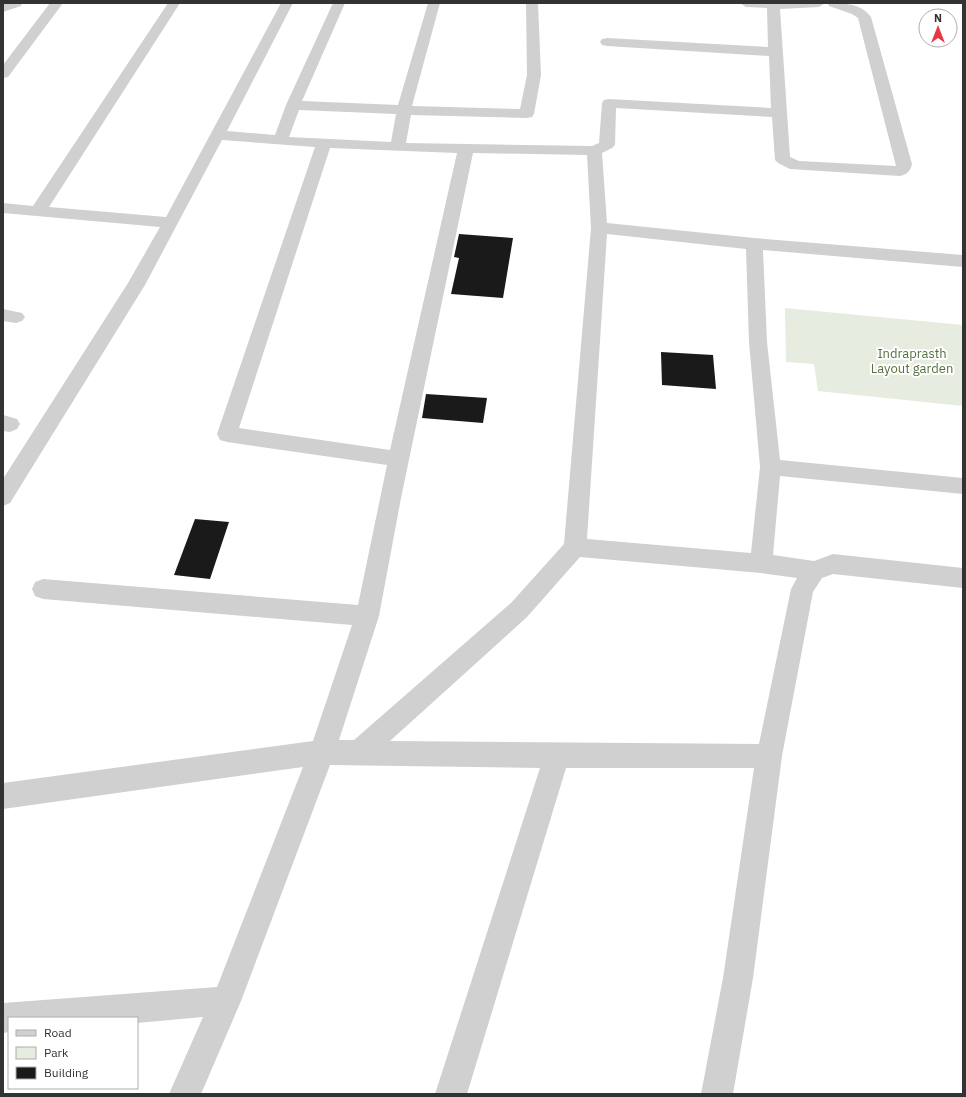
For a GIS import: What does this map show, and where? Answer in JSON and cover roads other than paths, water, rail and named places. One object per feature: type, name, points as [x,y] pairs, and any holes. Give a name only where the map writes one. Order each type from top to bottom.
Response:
[{"type":"street","points":[[3,8],[16,3]]},
{"type":"street","points":[[3,74],[57,3]]},
{"type":"street","points":[[38,211],[174,3]]},
{"type":"street","points":[[3,498],[136,285],[171,223],[287,3]]},
{"type":"street","points":[[282,140],[293,106],[338,3]]},
{"type":"street","points":[[398,147],[404,110],[434,3]]},
{"type":"street","points":[[293,106],[527,114],[534,75],[532,3]]},
{"type":"street","points":[[746,3],[773,5],[819,3]]},
{"type":"street","points":[[773,5],[781,153],[783,160],[788,164],[796,166],[895,172],[903,169],[904,164],[864,17],[857,11],[834,3]]},
{"type":"street","points":[[607,42],[776,52]]},
{"type":"street","points":[[217,135],[398,147],[594,151],[607,145],[609,103],[779,113]]},
{"type":"street","points":[[324,143],[227,434],[399,459]]},
{"type":"street","points":[[184,1094],[226,1001],[322,752],[367,616],[399,459],[466,149]]},
{"type":"street","points":[[360,752],[519,610],[575,547],[600,228],[594,151]]},
{"type":"street","points":[[3,208],[171,223]]},
{"type":"street","points":[[600,228],[754,244],[963,262]]},
{"type":"street","points":[[754,244],[758,342],[770,467],[760,563]]},
{"type":"street","points":[[770,467],[963,486]]},
{"type":"street","points":[[575,547],[760,563],[814,572]]},
{"type":"street","points":[[717,1094],[738,978],[769,756],[802,589],[814,572],[833,564],[963,578]]},
{"type":"street","points":[[42,589],[367,616]]},
{"type":"street","points":[[3,796],[322,752],[557,756],[769,756]]},
{"type":"street","points":[[451,1094],[557,756]]},
{"type":"street","points":[[16,1017],[226,1001]]},
{"type":"park label","name":"Indraprasth Layout garden","points":[[912,360]]}]
